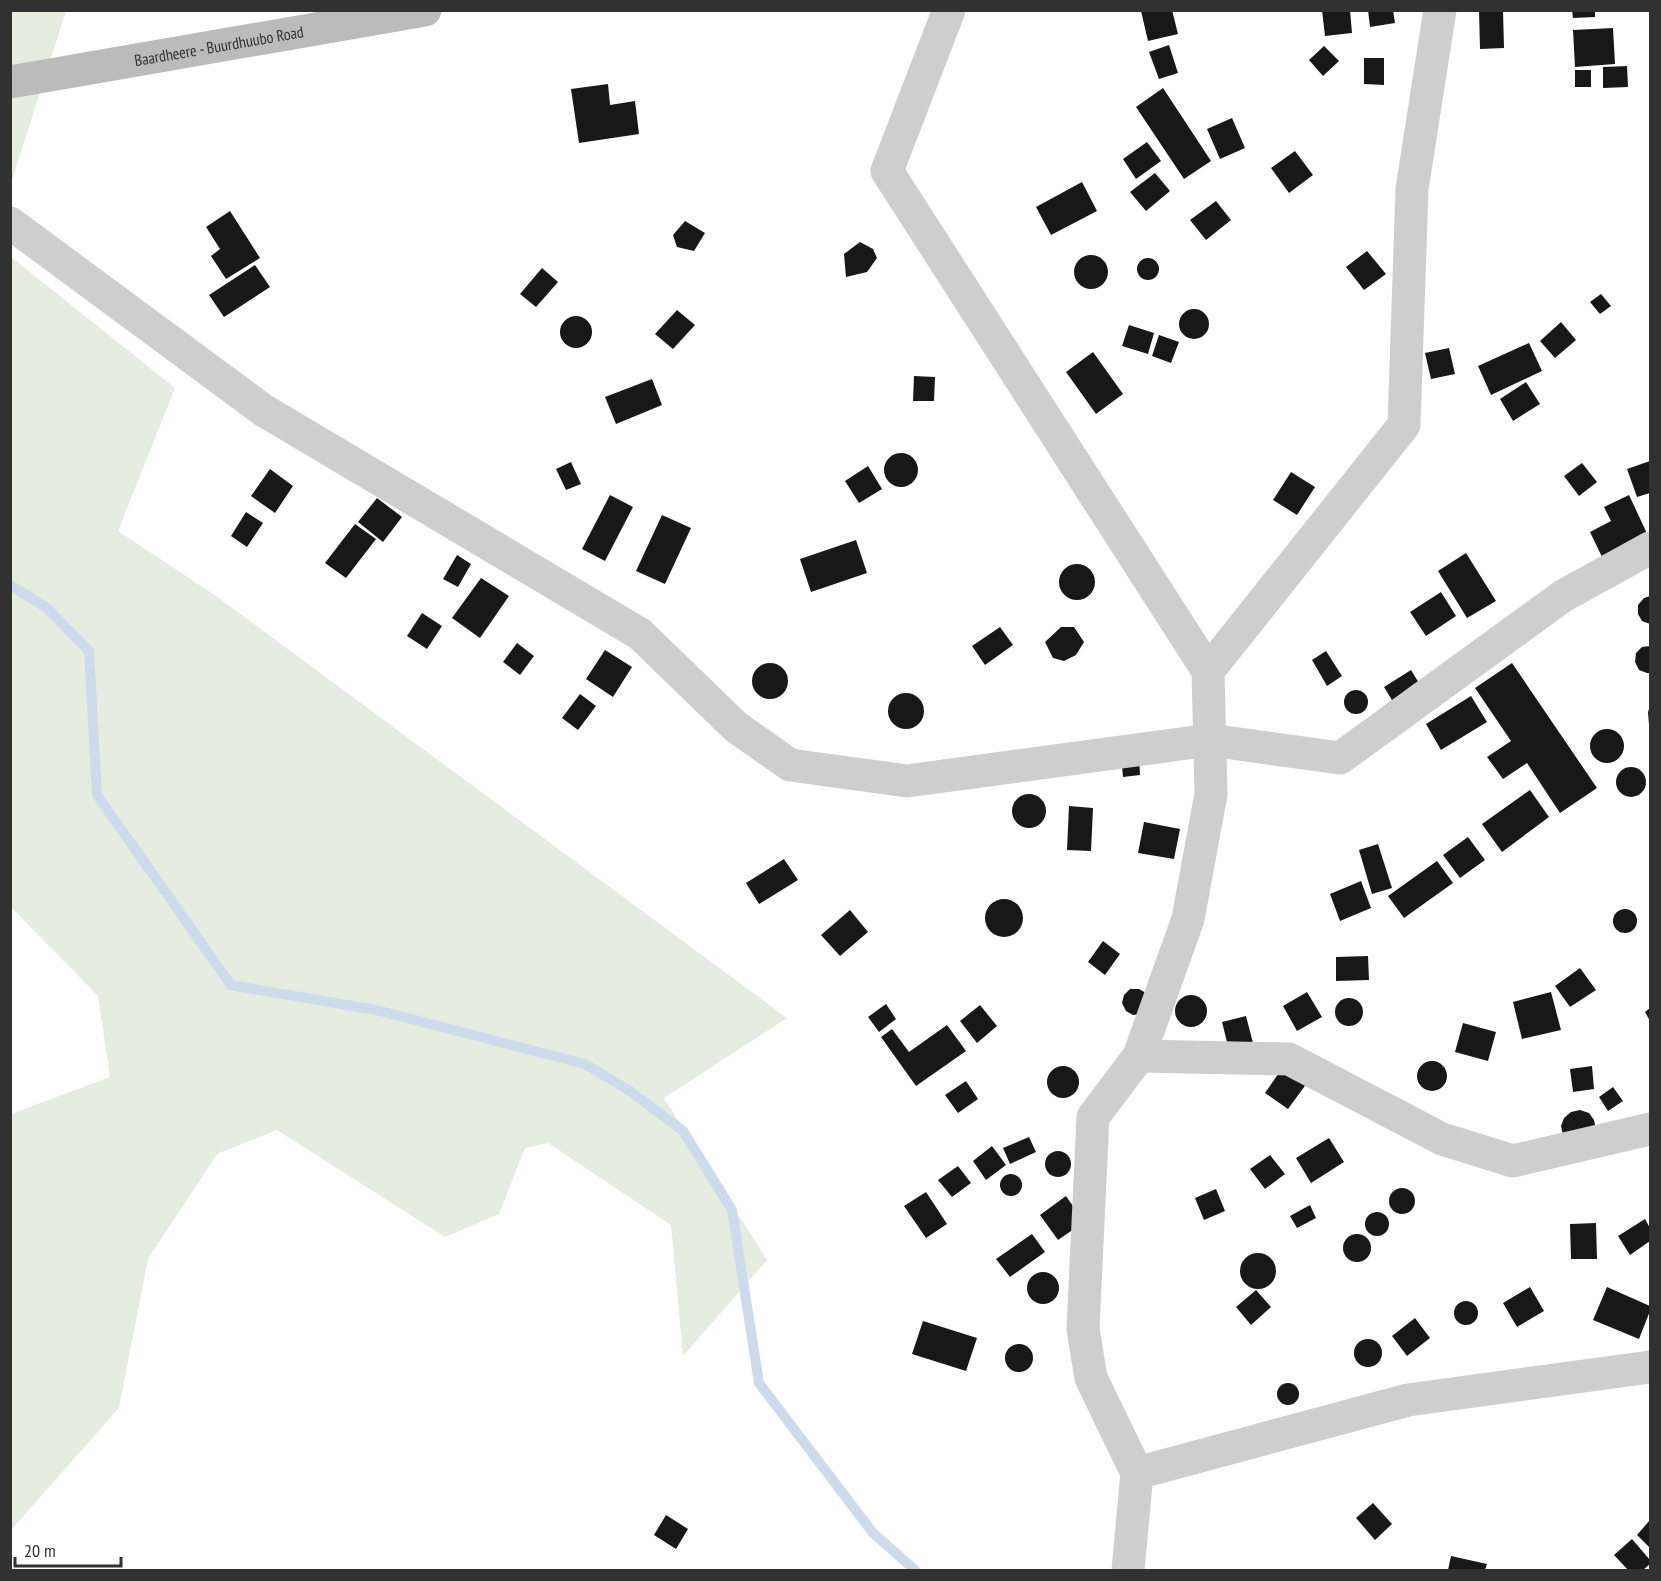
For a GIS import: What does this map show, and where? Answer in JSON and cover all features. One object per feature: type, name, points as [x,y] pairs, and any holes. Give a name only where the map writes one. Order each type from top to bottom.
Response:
[{"type":"main road","name":"Baardheere - Buurdhuubo Road","points":[[10,82],[425,10]]},
{"type":"street","points":[[949,10],[887,171],[1208,671],[1211,794],[1188,919],[1139,1056],[1093,1117],[1083,1329],[1091,1378],[1137,1473],[1128,1570]]},
{"type":"street","points":[[1208,671],[1404,424],[1412,189],[1440,10]]},
{"type":"street","points":[[10,223],[262,410],[640,634],[736,727],[790,765],[907,781],[1210,740],[1340,758],[1563,596],[1650,549]]},
{"type":"street","points":[[1139,1056],[1290,1059],[1442,1139],[1513,1161],[1650,1129]]},
{"type":"street","points":[[1137,1473],[1408,1400],[1650,1367]]},
{"type":"shaded area","points":[[11,11],[66,11],[11,183]]},
{"type":"shaded area","points":[[11,257],[175,388],[118,531],[216,596],[787,1018],[664,1098],[767,1260],[683,1356],[671,1225],[548,1143],[525,1148],[499,1214],[445,1237],[277,1130],[217,1154],[148,1259],[119,1408],[11,1530],[11,1114],[110,1077],[98,996],[11,907]]},
{"type":"building","points":[[1172,10],[1178,34],[1148,41],[1141,11]]},
{"type":"building","points":[[1322,10],[1350,10],[1352,33],[1325,36]]},
{"type":"building","points":[[1368,10],[1393,10],[1395,23],[1370,27]]},
{"type":"building","points":[[1479,10],[1503,10],[1504,48],[1480,49]]},
{"type":"building","points":[[1572,10],[1595,10],[1595,17],[1573,18]]},
{"type":"building","points":[[1613,28],[1615,64],[1575,67],[1573,30]]},
{"type":"building","points":[[1169,45],[1178,73],[1159,79],[1149,52]]},
{"type":"building","points":[[1324,46],[1339,61],[1323,76],[1309,60]]},
{"type":"building","points":[[1364,58],[1384,58],[1384,85],[1364,84]]},
{"type":"building","points":[[1627,66],[1628,87],[1603,88],[1603,67]]},
{"type":"building","points":[[1575,70],[1591,70],[1591,87],[1575,87]]},
{"type":"building","points":[[608,84],[610,105],[635,101],[639,134],[579,143],[571,89]]},
{"type":"building","points":[[1163,88],[1211,161],[1184,179],[1136,107]]},
{"type":"building","points":[[1232,118],[1245,148],[1220,159],[1207,129]]},
{"type":"building","points":[[1147,142],[1161,161],[1136,179],[1123,159]]},
{"type":"building","points":[[1295,151],[1313,175],[1289,193],[1271,168]]},
{"type":"building","points":[[1155,173],[1170,191],[1146,211],[1130,192]]},
{"type":"building","points":[[1082,182],[1097,211],[1051,235],[1036,207]]},
{"type":"building","points":[[1216,201],[1231,220],[1206,240],[1190,220]]},
{"type":"building","points":[[230,211],[260,258],[226,279],[211,256],[220,249],[206,227]]},
{"type":"building","points":[[685,221],[705,233],[694,251],[677,247],[673,235]]},
{"type":"building","points":[[860,242],[873,249],[877,258],[867,272],[846,277],[844,254]]},
{"type":"building","points":[[1367,251],[1386,274],[1364,290],[1346,267]]},
{"type":"building","points":[[1091,255],[1103,260],[1108,272],[1103,284],[1091,289],[1079,284],[1074,272],[1079,260]]},
{"type":"building","points":[[1148,258],[1156,261],[1159,269],[1156,277],[1148,280],[1140,277],[1137,269],[1140,261]]},
{"type":"building","points":[[255,265],[270,287],[224,317],[209,295]]},
{"type":"building","points":[[542,268],[558,282],[536,307],[520,294]]},
{"type":"building","points":[[1601,294],[1611,306],[1600,314],[1590,302]]},
{"type":"building","points":[[1194,309],[1205,313],[1209,324],[1205,335],[1194,339],[1183,335],[1179,324],[1183,313]]},
{"type":"building","points":[[677,310],[695,325],[673,349],[655,334]]},
{"type":"building","points":[[576,316],[588,320],[592,332],[588,344],[576,348],[564,344],[560,332],[564,320]]},
{"type":"building","points":[[1561,322],[1576,340],[1555,358],[1540,341]]},
{"type":"building","points":[[1129,325],[1154,333],[1148,354],[1122,346]]},
{"type":"building","points":[[1159,335],[1179,342],[1171,363],[1152,356]]},
{"type":"building","points":[[1529,343],[1542,371],[1491,395],[1478,366]]},
{"type":"building","points":[[1449,348],[1455,374],[1431,379],[1425,353]]},
{"type":"building","points":[[1093,352],[1123,394],[1096,414],[1066,372]]},
{"type":"building","points":[[914,376],[935,377],[934,401],[913,401]]},
{"type":"building","points":[[652,379],[662,405],[616,424],[605,397]]},
{"type":"building","points":[[1526,382],[1540,404],[1513,421],[1500,399]]},
{"type":"building","points":[[901,453],[913,458],[918,470],[913,482],[901,487],[889,482],[884,470],[889,458]]},
{"type":"building","points":[[1650,461],[1650,493],[1637,497],[1627,469]]},
{"type":"building","points":[[571,462],[581,484],[566,490],[556,469]]},
{"type":"building","points":[[1582,463],[1597,482],[1579,496],[1564,476]]},
{"type":"building","points":[[868,466],[882,489],[859,503],[845,481]]},
{"type":"building","points":[[270,469],[293,486],[275,513],[251,496]]},
{"type":"building","points":[[1291,472],[1315,487],[1297,515],[1273,500]]},
{"type":"building","points":[[610,495],[633,507],[605,561],[582,549]]},
{"type":"building","points":[[1629,495],[1650,540],[1605,563],[1590,532],[1611,521],[1604,507]]},
{"type":"building","points":[[377,498],[402,517],[383,542],[358,522]]},
{"type":"building","points":[[246,512],[263,523],[247,547],[231,536]]},
{"type":"building","points":[[662,515],[691,528],[665,584],[636,571]]},
{"type":"building","points":[[355,524],[376,539],[346,578],[325,563]]},
{"type":"building","points":[[856,540],[867,573],[811,592],[800,559]]},
{"type":"building","points":[[1466,553],[1496,601],[1467,618],[1438,571]]},
{"type":"building","points":[[457,555],[471,564],[458,587],[443,579]]},
{"type":"building","points":[[1077,564],[1090,569],[1095,582],[1090,595],[1077,600],[1064,595],[1059,582],[1064,569]]},
{"type":"building","points":[[481,578],[509,596],[480,638],[452,618]]},
{"type":"building","points":[[1441,592],[1456,616],[1426,636],[1410,612]]},
{"type":"building","points":[[1650,596],[1650,624],[1642,621],[1638,614],[1638,605],[1644,598]]},
{"type":"building","points":[[422,613],[442,626],[427,649],[407,636]]},
{"type":"building","points":[[1000,627],[1013,645],[985,665],[972,646]]},
{"type":"building","points":[[1061,627],[1074,627],[1084,642],[1076,655],[1064,661],[1053,658],[1045,642]]},
{"type":"building","points":[[517,643],[534,656],[520,675],[503,662]]},
{"type":"building","points":[[1650,646],[1650,673],[1647,673],[1639,670],[1635,662],[1636,653],[1642,647]]},
{"type":"building","points":[[605,650],[632,667],[613,697],[586,679]]},
{"type":"building","points":[[1326,651],[1342,676],[1327,686],[1312,660]]},
{"type":"building","points":[[770,663],[783,668],[788,681],[783,694],[770,699],[757,694],[752,681],[757,668]]},
{"type":"building","points":[[1512,663],[1597,788],[1560,813],[1527,763],[1503,779],[1487,757],[1511,741],[1475,688]]},
{"type":"building","points":[[1411,670],[1422,688],[1395,705],[1384,687]]},
{"type":"building","points":[[1356,690],[1365,693],[1368,702],[1365,711],[1356,714],[1347,711],[1344,702],[1347,693]]},
{"type":"building","points":[[906,693],[919,698],[924,711],[919,724],[906,729],[893,724],[888,711],[893,698]]},
{"type":"building","points":[[580,694],[596,706],[578,730],[562,718]]},
{"type":"building","points":[[1471,696],[1487,722],[1441,750],[1426,724]]},
{"type":"building","points":[[1650,706],[1650,725],[1649,725],[1648,712]]},
{"type":"building","points":[[1607,729],[1619,734],[1624,746],[1619,758],[1607,763],[1595,758],[1590,746],[1595,734]]},
{"type":"building","points":[[1139,755],[1140,775],[1123,777],[1121,757]]},
{"type":"building","points":[[1631,767],[1637,768],[1645,776],[1645,788],[1637,796],[1631,797],[1625,796],[1617,788],[1616,782],[1617,776],[1625,768]]},
{"type":"building","points":[[1530,790],[1549,817],[1502,852],[1482,824]]},
{"type":"building","points":[[1029,794],[1041,799],[1046,811],[1041,823],[1029,828],[1017,823],[1012,811],[1017,799]]},
{"type":"building","points":[[1069,806],[1093,808],[1091,851],[1067,850]]},
{"type":"building","points":[[1144,822],[1180,829],[1174,859],[1138,853]]},
{"type":"building","points":[[1468,837],[1485,860],[1460,878],[1443,855]]},
{"type":"building","points":[[1378,844],[1392,888],[1372,894],[1359,850]]},
{"type":"building","points":[[784,859],[798,880],[759,904],[746,883]]},
{"type":"building","points":[[1437,861],[1453,883],[1404,918],[1388,896]]},
{"type":"building","points":[[1361,881],[1371,908],[1340,921],[1330,894]]},
{"type":"building","points":[[1004,899],[1017,905],[1023,918],[1017,931],[1004,937],[991,931],[985,918],[991,905]]},
{"type":"building","points":[[1625,909],[1633,913],[1637,921],[1633,929],[1625,933],[1617,929],[1613,921],[1617,913]]},
{"type":"building","points":[[850,910],[868,932],[840,956],[821,935]]},
{"type":"building","points":[[1103,941],[1120,954],[1105,975],[1088,962]]},
{"type":"building","points":[[1368,956],[1369,980],[1336,981],[1336,957]]},
{"type":"building","points":[[1580,968],[1596,990],[1570,1007],[1555,986]]},
{"type":"building","points":[[1130,989],[1139,989],[1146,993],[1141,1014],[1133,1015],[1126,1011],[1122,1003],[1124,995]]},
{"type":"building","points":[[1307,992],[1322,1017],[1297,1031],[1283,1006]]},
{"type":"building","points":[[1551,992],[1561,1030],[1522,1039],[1513,1002]]},
{"type":"building","points":[[1191,995],[1202,1000],[1207,1011],[1202,1022],[1191,1027],[1180,1022],[1175,1011],[1180,1000]]},
{"type":"building","points":[[1349,998],[1359,1002],[1363,1012],[1359,1022],[1349,1026],[1339,1022],[1335,1012],[1339,1002]]},
{"type":"building","points":[[886,1004],[896,1019],[879,1032],[868,1017]]},
{"type":"building","points":[[980,1005],[997,1026],[977,1043],[960,1021]]},
{"type":"building","points":[[1650,1008],[1650,1021],[1645,1012]]},
{"type":"building","points":[[1246,1016],[1253,1043],[1229,1050],[1222,1022]]},
{"type":"building","points":[[1463,1023],[1496,1032],[1488,1061],[1455,1052]]},
{"type":"building","points":[[947,1025],[966,1051],[916,1086],[881,1037],[892,1029],[909,1052]]},
{"type":"building","points":[[1432,1061],[1443,1065],[1447,1076],[1443,1087],[1432,1091],[1421,1087],[1417,1076],[1421,1065]]},
{"type":"building","points":[[1063,1066],[1074,1071],[1079,1082],[1074,1093],[1063,1098],[1052,1093],[1047,1082],[1052,1071]]},
{"type":"building","points":[[1592,1066],[1594,1089],[1573,1092],[1570,1069]]},
{"type":"building","points":[[1283,1067],[1307,1083],[1288,1109],[1265,1093]]},
{"type":"building","points":[[966,1081],[978,1099],[958,1113],[945,1095]]},
{"type":"building","points":[[1613,1087],[1623,1101],[1608,1111],[1599,1097]]},
{"type":"building","points":[[1580,1110],[1589,1113],[1596,1129],[1563,1135],[1561,1126],[1564,1118],[1571,1112]]},
{"type":"building","points":[[1029,1137],[1036,1152],[1010,1164],[1003,1148]]},
{"type":"building","points":[[1329,1138],[1344,1162],[1311,1183],[1296,1158]]},
{"type":"building","points":[[992,1146],[1006,1165],[986,1180],[973,1161]]},
{"type":"building","points":[[1058,1151],[1067,1155],[1071,1164],[1067,1173],[1058,1177],[1049,1173],[1045,1164],[1049,1155]]},
{"type":"building","points":[[1270,1155],[1285,1174],[1265,1189],[1250,1169]]},
{"type":"building","points":[[958,1166],[971,1183],[952,1197],[938,1180]]},
{"type":"building","points":[[1011,1174],[1019,1177],[1022,1185],[1019,1193],[1011,1196],[1003,1193],[1000,1185],[1003,1177]]},
{"type":"building","points":[[1402,1188],[1411,1192],[1415,1201],[1411,1210],[1402,1214],[1393,1210],[1389,1201],[1393,1192]]},
{"type":"building","points":[[1216,1189],[1225,1211],[1204,1220],[1195,1198]]},
{"type":"building","points":[[926,1192],[947,1224],[926,1238],[904,1206]]},
{"type":"building","points":[[1066,1196],[1084,1222],[1058,1240],[1040,1215]]},
{"type":"building","points":[[1310,1205],[1316,1218],[1297,1228],[1290,1216]]},
{"type":"building","points":[[1377,1212],[1386,1215],[1389,1224],[1386,1233],[1377,1236],[1368,1233],[1365,1224],[1368,1215]]},
{"type":"building","points":[[1645,1219],[1650,1228],[1650,1241],[1630,1255],[1618,1236]]},
{"type":"building","points":[[1596,1223],[1597,1259],[1571,1259],[1570,1224]]},
{"type":"building","points":[[1032,1234],[1045,1252],[1010,1277],[996,1259]]},
{"type":"building","points":[[1357,1234],[1367,1238],[1371,1248],[1367,1258],[1357,1262],[1347,1258],[1343,1248],[1347,1238]]},
{"type":"building","points":[[1258,1253],[1271,1258],[1276,1271],[1271,1284],[1258,1289],[1245,1284],[1240,1271],[1245,1258]]},
{"type":"building","points":[[1043,1272],[1054,1277],[1059,1288],[1054,1299],[1043,1304],[1032,1299],[1027,1288],[1032,1277]]},
{"type":"building","points":[[1530,1287],[1544,1311],[1517,1327],[1503,1303]]},
{"type":"building","points":[[1607,1287],[1650,1306],[1639,1339],[1593,1320]]},
{"type":"building","points":[[1256,1290],[1271,1307],[1251,1325],[1236,1307]]},
{"type":"building","points":[[1466,1301],[1475,1304],[1478,1313],[1475,1322],[1466,1325],[1457,1322],[1454,1313],[1457,1304]]},
{"type":"building","points":[[1415,1318],[1430,1338],[1407,1356],[1392,1336]]},
{"type":"building","points":[[923,1321],[977,1338],[966,1371],[912,1354]]},
{"type":"building","points":[[1368,1339],[1378,1343],[1382,1353],[1378,1363],[1368,1367],[1358,1363],[1354,1353],[1358,1343]]},
{"type":"building","points":[[1019,1344],[1029,1348],[1033,1358],[1029,1368],[1019,1372],[1009,1368],[1005,1358],[1009,1348]]},
{"type":"building","points":[[1288,1383],[1298,1390],[1299,1394],[1292,1404],[1288,1405],[1278,1398],[1277,1394],[1284,1384]]},
{"type":"building","points":[[1373,1503],[1392,1524],[1375,1540],[1356,1518]]},
{"type":"building","points":[[666,1515],[688,1529],[676,1549],[654,1535]]},
{"type":"building","points":[[1650,1520],[1650,1548],[1637,1535]]},
{"type":"building","points":[[1632,1539],[1650,1560],[1650,1564],[1643,1570],[1628,1570],[1614,1555]]},
{"type":"building","points":[[1451,1556],[1487,1564],[1485,1570],[1448,1570]]},
{"type":"waterway","points":[[10,585],[47,608],[89,651],[97,795],[231,985],[376,1010],[585,1064],[630,1091],[683,1131],[732,1210],[759,1383],[873,1533],[915,1570]]}]
